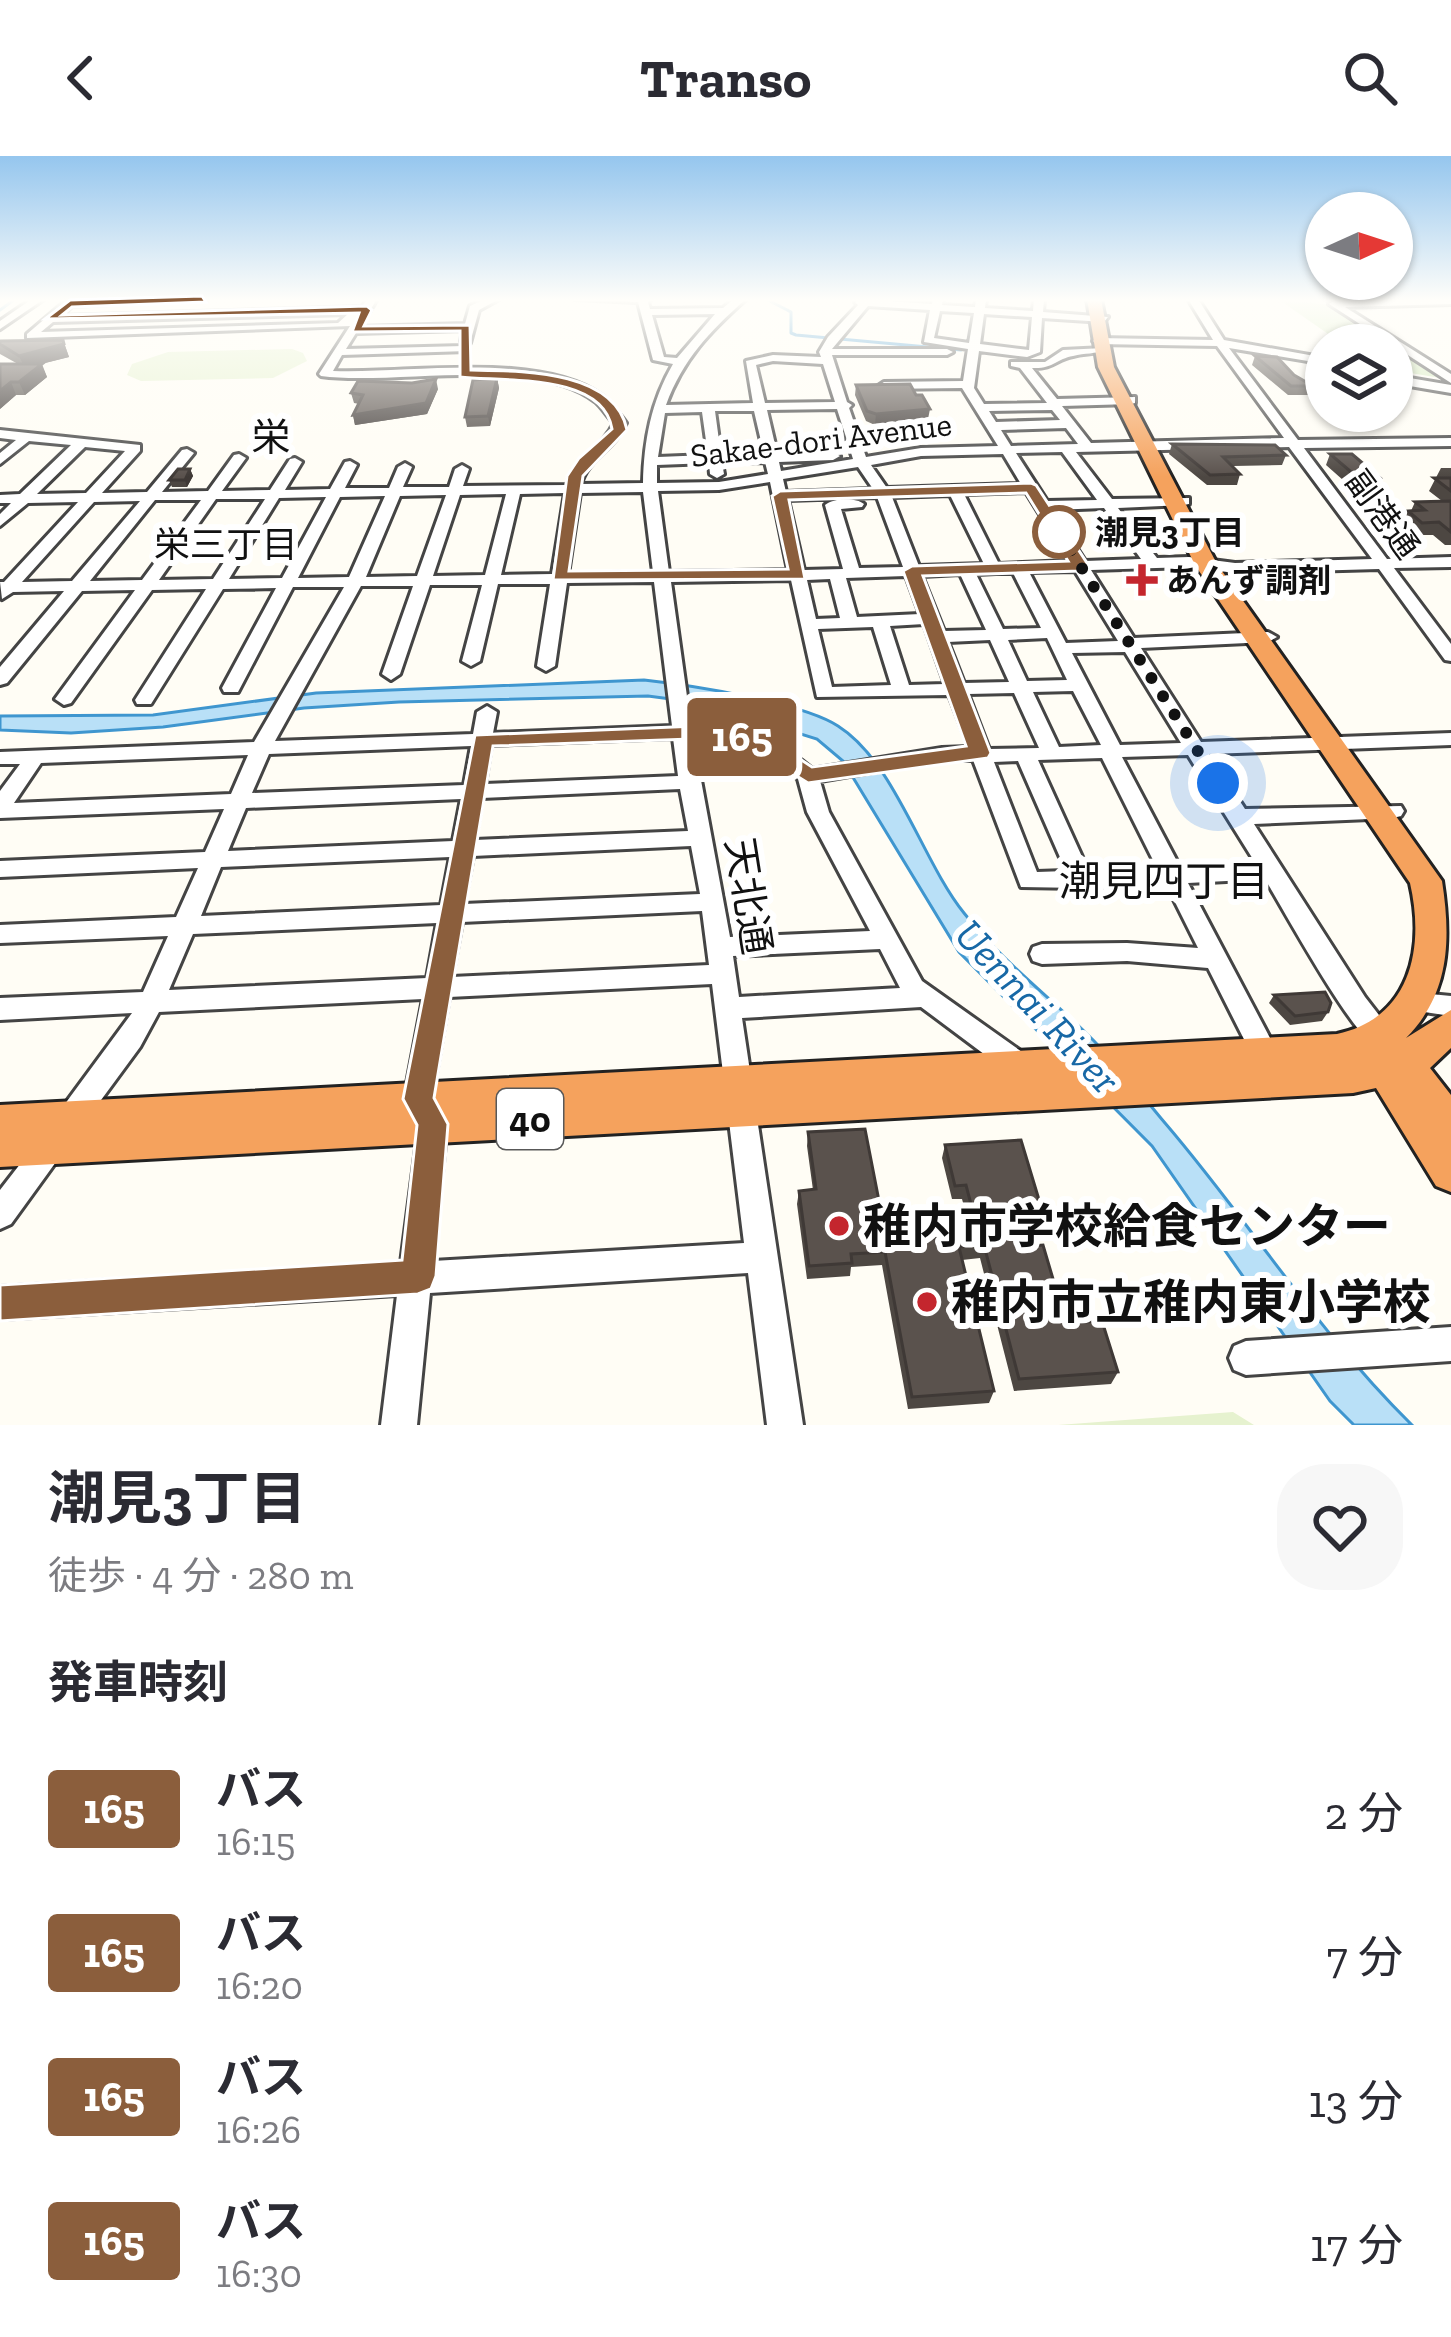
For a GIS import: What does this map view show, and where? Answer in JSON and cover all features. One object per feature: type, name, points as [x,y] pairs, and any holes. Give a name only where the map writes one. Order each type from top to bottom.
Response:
[{"type":"highway","name":"40","points":[[1108,358],[1212,566],[1385,811],[1451,889]]},
{"type":"highway","name":"40","points":[[0,1124],[61,1131],[1392,1058],[1442,1002],[1443,955],[1440,908],[1385,811]]},
{"type":"highway","name":"40","points":[[1148,1073],[1265,1053],[1350,1049],[1392,1058]]},
{"type":"highway","points":[[1392,1058],[1451,1127]]},
{"type":"highway","points":[[1392,1058],[1451,1172]]},
{"type":"highway","name":"40","points":[[0,1148],[61,1131]]},
{"type":"street","points":[[336,358],[326,374],[544,377],[594,396],[617,415],[620,430],[584,461],[573,489],[546,666]]},
{"type":"street","points":[[463,358],[464,374]]},
{"type":"street","points":[[658,358],[676,361]]},
{"type":"street","name":"天北通","points":[[678,358],[658,409],[650,488],[785,1425]]},
{"type":"street","points":[[772,358],[750,363],[824,693],[1080,685]]},
{"type":"street","points":[[826,358],[839,405],[861,461],[885,498],[1029,881],[1274,871]]},
{"type":"street","points":[[886,358],[900,386]]},
{"type":"street","points":[[971,358],[967,384],[980,408],[1392,1058]]},
{"type":"street","points":[[997,358],[1024,365],[1052,364],[1059,358]]},
{"type":"street","name":"副港通","points":[[1231,358],[1451,656]]},
{"type":"street","points":[[1414,358],[1451,383]]},
{"type":"street","points":[[1024,365],[1088,447]]},
{"type":"street","points":[[1413,378],[1451,383]]},
{"type":"street","points":[[833,387],[967,384]]},
{"type":"street","points":[[980,408],[1127,400]]},
{"type":"street","points":[[658,409],[839,405]]},
{"type":"street","points":[[708,408],[719,486]]},
{"type":"street","points":[[991,425],[1069,424]]},
{"type":"street","points":[[0,434],[135,448],[3,590]]},
{"type":"street","points":[[0,460],[24,439]]},
{"type":"street","points":[[0,522],[82,442]]},
{"type":"street","name":"Sakae-dori Avenue","points":[[0,499],[778,487],[861,461],[921,452],[1451,442]]},
{"type":"street","points":[[1066,448],[1151,563]]},
{"type":"street","points":[[0,679],[187,453]]},
{"type":"street","points":[[650,461],[833,456]]},
{"type":"street","points":[[64,699],[239,458]]},
{"type":"street","points":[[144,700],[296,462]]},
{"type":"street","points":[[231,688],[350,465]]},
{"type":"street","points":[[0,1214],[131,1040],[267,737],[356,580],[405,467]]},
{"type":"street","points":[[391,674],[462,469]]},
{"type":"street","points":[[778,487],[885,498]]},
{"type":"street","points":[[850,622],[832,505],[955,490],[1031,488]]},
{"type":"street","points":[[471,661],[514,490]]},
{"type":"street","points":[[955,490],[994,568]]},
{"type":"street","points":[[1042,506],[1178,501]]},
{"type":"street","points":[[3,590],[798,575],[1151,563],[1451,562]]},
{"type":"street","points":[[1018,568],[1265,1053]]},
{"type":"street","points":[[966,569],[1052,754]]},
{"type":"street","points":[[809,624],[880,621],[1131,644],[1262,637]]},
{"type":"street","points":[[880,621],[902,691]]},
{"type":"street","points":[[399,1425],[418,1276],[426,1112],[439,987],[488,712]]},
{"type":"street","points":[[0,758],[267,737],[483,740],[680,721],[742,736],[817,775],[981,754],[1451,739]]},
{"type":"street","points":[[1025,754],[1082,880]]},
{"type":"street","points":[[0,809],[35,757]]},
{"type":"street","points":[[817,775],[818,812],[884,940],[924,997],[1041,1074]]},
{"type":"street","points":[[0,809],[689,782]]},
{"type":"street","points":[[1239,817],[1385,811]]},
{"type":"street","points":[[0,869],[701,838]]},
{"type":"street","points":[[0,934],[713,902]]},
{"type":"street","points":[[0,1009],[439,987],[721,961],[884,940]]},
{"type":"street","points":[[1042,953],[1127,952],[1217,959]]},
{"type":"street","points":[[728,1008],[924,997]]},
{"type":"street","points":[[0,1303],[763,1257]]},
{"type":"street","points":[[1246,1358],[1451,1344]]},
{"type":"green space","points":[[149,358],[307,361],[273,378],[141,381],[127,375],[132,364]]},
{"type":"green space","points":[[1413,358],[1414,358],[1447,379],[1413,373]]},
{"type":"green space","points":[[1233,1412],[1254,1425],[1058,1425]]},
{"type":"water","name":"Uennai River","points":[[644,680],[798,709],[838,726],[858,742],[892,787],[964,913],[1117,1066],[1346,1353],[1412,1425],[1354,1425],[1330,1401],[1152,1146],[959,952],[843,761],[817,739],[701,703],[648,696],[399,702],[304,708],[163,727],[71,733],[0,730],[0,716],[153,715],[316,693]]},
{"type":"building","points":[[1258,358],[1278,358],[1305,386],[1291,386]]},
{"type":"building","points":[[0,364],[42,364],[0,391]]},
{"type":"building","points":[[497,378],[488,416],[465,417],[473,380]]},
{"type":"building","points":[[436,379],[426,403],[353,415],[363,395],[351,393],[358,381]]},
{"type":"building","points":[[910,384],[930,409],[876,414],[867,411],[856,385]]},
{"type":"building","points":[[1172,444],[1275,445],[1286,455],[1223,457],[1240,474],[1210,475]]},
{"type":"building","points":[[1330,454],[1352,454],[1379,477],[1357,477]]},
{"type":"building","points":[[178,469],[190,469],[185,480],[169,480]]},
{"type":"building","points":[[1434,478],[1451,478],[1451,491]]},
{"type":"building","points":[[1451,501],[1451,532],[1439,522],[1422,523],[1408,511],[1425,510],[1415,502]]},
{"type":"building","points":[[1325,992],[1331,1003],[1328,1012],[1295,1016],[1274,995]]},
{"type":"building","name":"稚内市立稚内東小学校","points":[[865,1129],[887,1242],[979,1235],[966,1185],[955,1186],[945,1145],[1021,1140],[1046,1223],[1024,1225],[1030,1246],[1043,1245],[1066,1323],[1102,1321],[1118,1372],[1019,1379],[984,1245],[959,1247],[994,1391],[912,1397],[885,1252],[851,1254],[852,1263],[809,1266],[799,1191],[816,1189],[808,1132]]},
{"type":"bus line","name":"165","points":[[0,1303],[418,1276],[433,1124],[418,1099],[483,740],[722,731],[771,750],[808,776],[942,754],[980,753],[912,571],[1080,566],[1031,488],[780,496],[798,575],[559,577],[575,476],[584,461],[620,430],[617,415],[579,388],[536,376],[464,374],[467,367],[461,358]]},
{"type":"place","name":"潮見3丁目","points":[[1059,532]]},
{"type":"place","name":"あんず調剤","points":[[1142,580]]},
{"type":"place","name":"稚内市学校給食センター","points":[[839,1226]]},
{"type":"place","name":"稚内市立稚内東小学校","points":[[927,1302]]},
{"type":"district","name":"栄","points":[[271,437]]},
{"type":"district","name":"栄三丁目","points":[[226,544]]},
{"type":"district","name":"潮見四丁目","points":[[1164,881]]},
{"type":"route","points":[[1059,532],[1218,783]]}]
